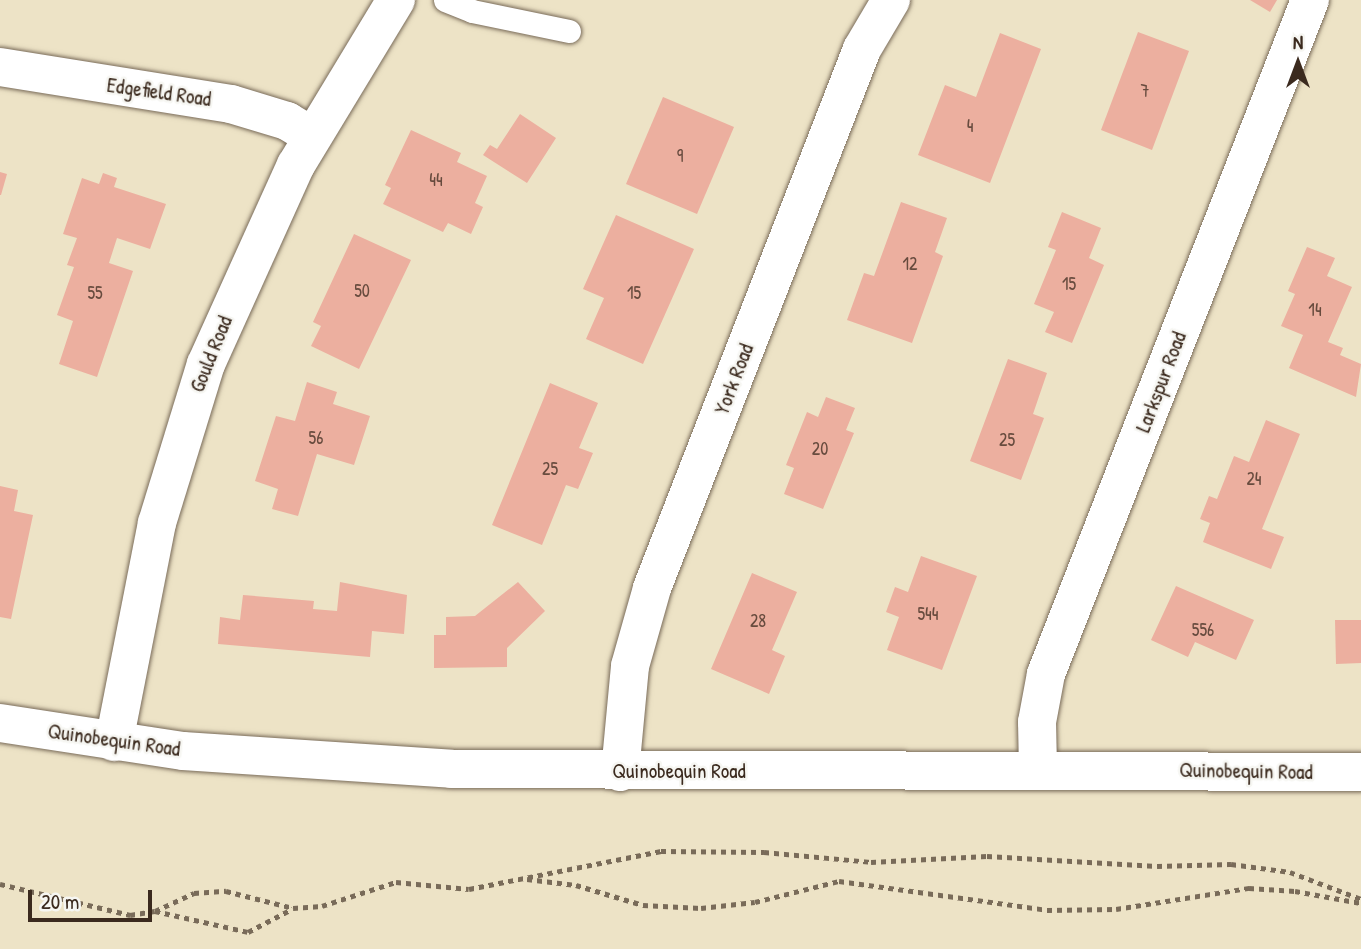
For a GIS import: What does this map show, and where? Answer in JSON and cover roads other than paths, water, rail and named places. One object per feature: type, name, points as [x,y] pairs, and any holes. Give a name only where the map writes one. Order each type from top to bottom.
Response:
[{"type":"street","name":"Gould Road","points":[[114,742],[157,523],[191,404],[235,292],[312,136],[397,0]]},
{"type":"street","name":"York Road","points":[[620,772],[630,666],[652,588],[862,48],[891,0]]},
{"type":"street","name":"Larkspur Road","points":[[1038,769],[1037,722],[1046,674],[1310,0]]},
{"type":"street","name":"Edgefield Road","points":[[0,67],[231,104],[287,121],[312,136]]},
{"type":"street","name":"Quinobequin Road","points":[[0,723],[114,742],[323,763],[620,772],[1038,769],[1361,772]]},
{"type":"lane","points":[[445,0],[472,11],[569,31]]}]
